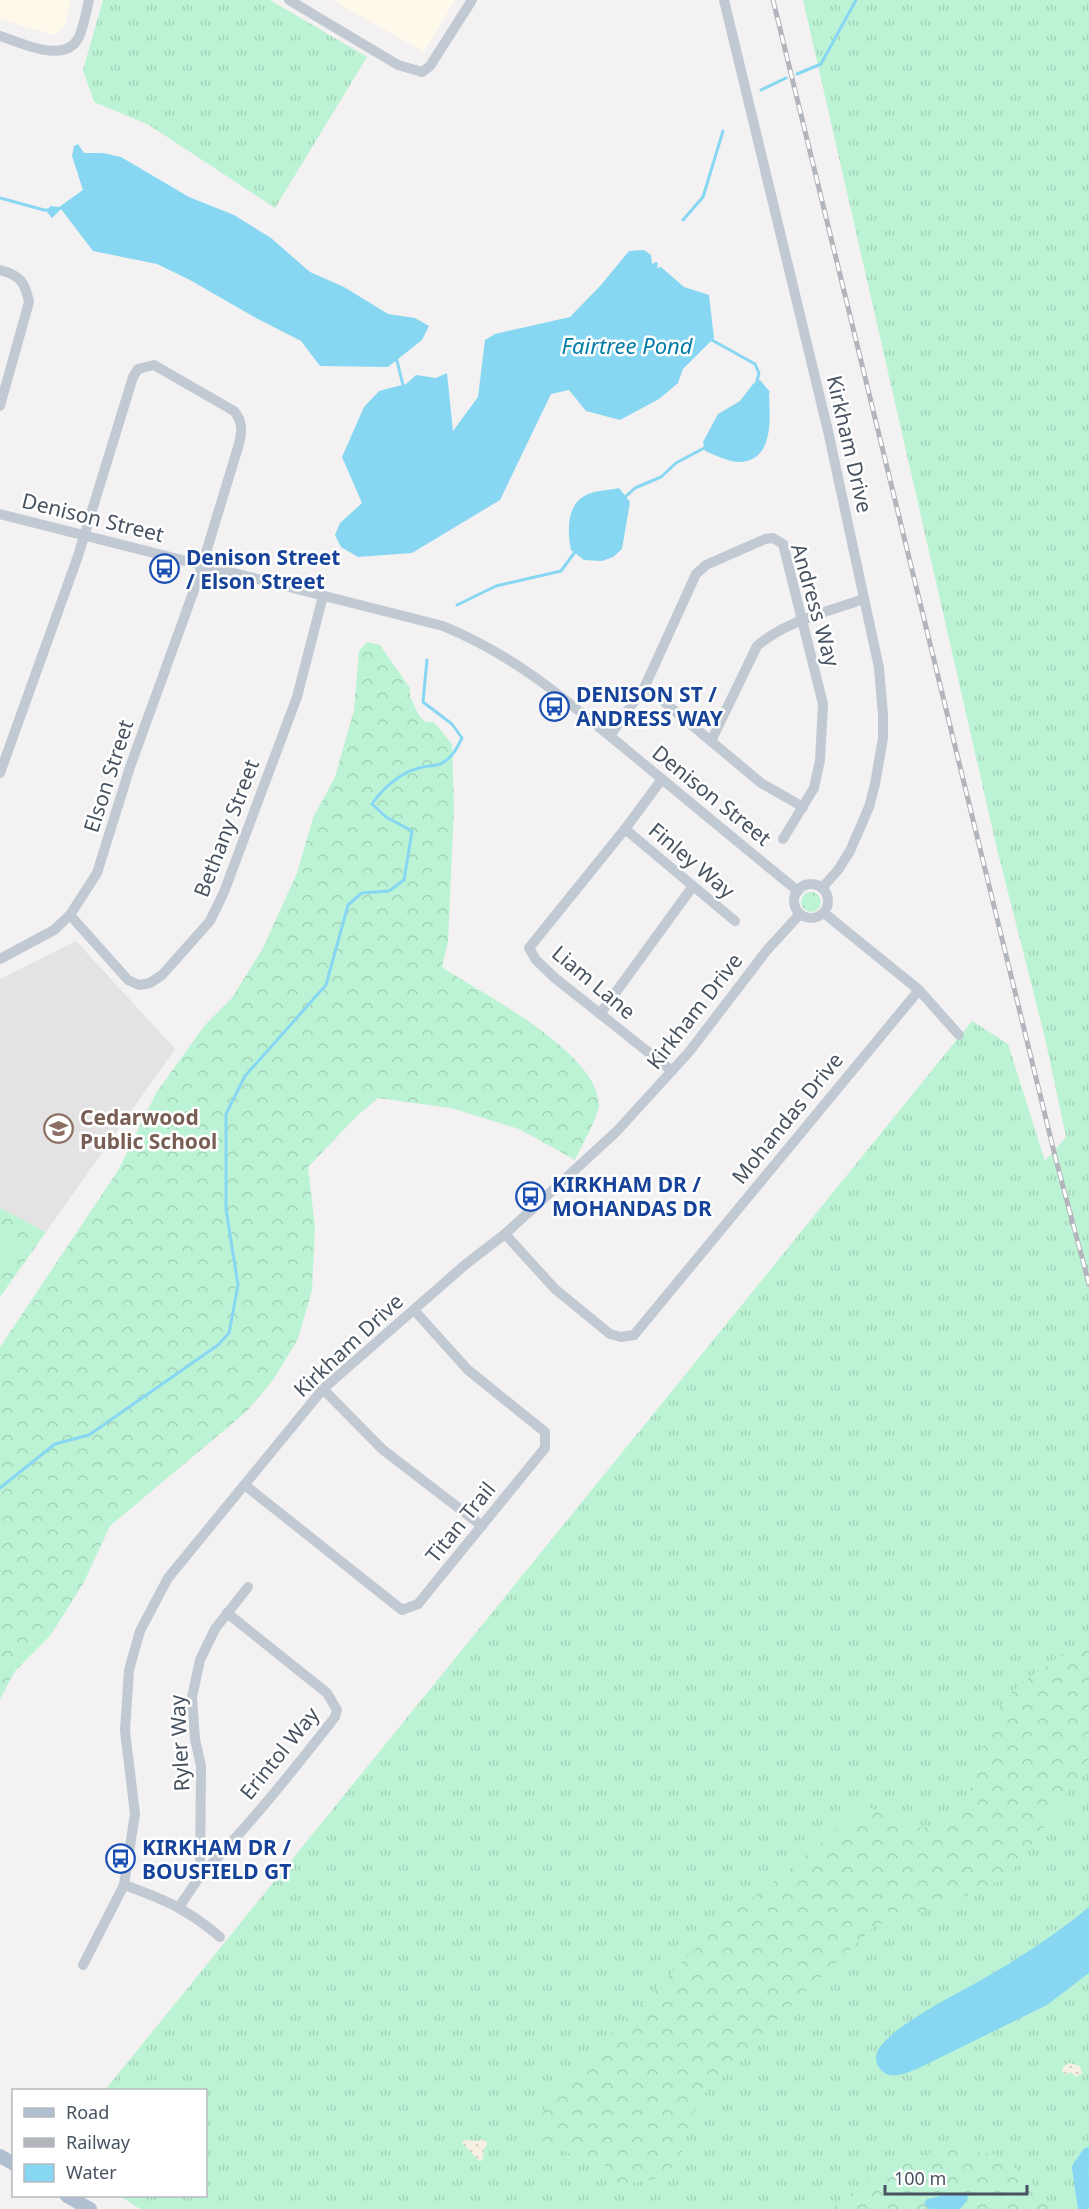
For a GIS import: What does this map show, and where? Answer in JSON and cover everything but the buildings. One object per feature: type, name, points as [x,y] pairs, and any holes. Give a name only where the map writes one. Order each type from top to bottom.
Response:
[{"type":"main road","points":[[69,2197],[90,2209]]},
{"type":"street","points":[[0,36],[62,52],[72,47],[79,37],[89,0]]},
{"type":"street","points":[[289,0],[398,65],[422,72],[430,66],[472,0]]},
{"type":"street","name":"Kirkham Drive","points":[[724,0],[828,431],[882,691],[883,726],[880,761],[869,807],[854,843],[838,870],[822,888]]},
{"type":"street","points":[[0,270],[10,272],[20,279],[27,288],[29,302],[0,406]]},
{"type":"street","name":"Elson Street","points":[[0,959],[54,930],[70,915],[97,873],[130,767],[202,565],[240,444],[239,417],[234,411],[154,365],[138,369],[133,377],[84,535]]},
{"type":"street","name":"Denison Street","points":[[0,514],[443,626],[470,637],[525,669],[798,891]]},
{"type":"street","points":[[0,773],[84,535]]},
{"type":"street","name":"Andress Way","points":[[610,736],[645,686],[696,574],[706,565],[765,538],[774,538],[783,544],[823,705],[820,760],[814,788],[783,839]]},
{"type":"street","name":"Bethany Street","points":[[70,915],[128,980],[139,984],[150,983],[162,975],[210,921],[224,892],[297,697],[322,596]]},
{"type":"street","points":[[711,741],[757,646],[768,636],[803,620],[864,599]]},
{"type":"street","points":[[645,686],[761,783],[802,807]]},
{"type":"street","points":[[625,829],[662,779]]},
{"type":"street","name":"Finley Way","points":[[625,829],[735,921]]},
{"type":"street","name":"Liam Lane","points":[[625,829],[529,948],[536,960],[555,978],[672,1071]]},
{"type":"street","points":[[812,884],[822,888],[826,892],[829,903],[824,913],[810,919],[800,914],[794,904],[798,891],[812,884]]},
{"type":"street","points":[[600,1014],[693,885]]},
{"type":"street","points":[[824,913],[919,990],[959,1035]]},
{"type":"street","name":"Kirkham Drive","points":[[83,1965],[124,1886],[135,1814],[125,1731],[129,1670],[140,1632],[168,1578],[246,1486],[284,1434],[323,1389],[466,1264],[505,1234],[617,1131],[672,1071],[767,950],[800,914]]},
{"type":"street","name":"Mohandas Drive","points":[[505,1234],[555,1289],[610,1334],[621,1337],[634,1335],[919,990]]},
{"type":"street","name":"Titan Trail","points":[[246,1486],[402,1610],[418,1604],[545,1448],[545,1432],[468,1371],[414,1310]]},
{"type":"street","points":[[323,1389],[382,1449],[482,1526]]},
{"type":"street","name":"Ryler Way","points":[[200,1876],[201,1766],[195,1739],[192,1697],[200,1660],[215,1629],[248,1587]]},
{"type":"street","name":"Erintol Way","points":[[200,1876],[275,1790],[335,1717],[337,1710],[327,1693],[227,1613]]},
{"type":"street","points":[[179,1906],[200,1876]]},
{"type":"street","points":[[124,1886],[179,1906],[220,1937]]},
{"type":"shaded area","points":[[0,0],[71,0],[65,25],[53,35],[0,19]]},
{"type":"shaded area","points":[[332,0],[455,0],[424,52]]},
{"type":"shaded area","name":"Cedarwood Public School","points":[[76,941],[175,1049],[46,1232],[0,1208],[0,979]]},
{"type":"green space","points":[[103,0],[270,0],[367,57],[275,208],[149,125],[94,102],[83,70]]},
{"type":"green space","points":[[803,0],[1089,0],[1089,2209],[140,2209],[122,2197],[207,2197],[207,2089],[106,2089],[972,1021],[1008,1044],[1045,1161],[1066,1137],[1045,1038],[997,849]]},
{"type":"green space","points":[[367,642],[380,645],[410,688],[410,697],[420,717],[426,722],[434,722],[452,744],[454,808],[448,942],[442,967],[510,1009],[560,1045],[580,1065],[594,1085],[599,1105],[596,1117],[575,1160],[519,1129],[451,1108],[378,1098],[358,1115],[308,1167],[315,1227],[312,1290],[298,1339],[273,1380],[246,1412],[110,1526],[83,1584],[50,1636],[15,1671],[0,1699],[0,1347],[119,1169],[156,1093],[205,1025],[232,998],[263,948],[297,873],[313,818],[335,777],[354,710],[359,651]]},
{"type":"green space","points":[[811,892],[818,895],[821,902],[818,909],[811,912],[804,909],[801,902],[804,895]]},
{"type":"green space","points":[[0,1208],[46,1232],[0,1297]]},
{"type":"green space","points":[[15,1233],[26,1246],[0,1269],[0,1246]]},
{"type":"green space","points":[[1089,1635],[1089,1769],[1076,1780],[1022,1859],[1003,1880],[937,1908],[876,1925],[708,2088],[694,2111],[679,2162],[660,2178],[619,2185],[602,2161],[572,2155],[537,2137],[545,2107],[563,2082],[719,1925],[867,1806],[906,1828],[942,1827],[967,1799],[994,1712],[1019,1685]]},
{"type":"green space","points":[[945,2147],[996,2155],[1025,2175],[1046,2201],[1056,2209],[834,2209],[836,2204],[881,2171]]},
{"type":"sand","points":[[1069,2063],[1080,2066],[1082,2073],[1076,2077],[1071,2072],[1065,2075],[1062,2071]]},
{"type":"sand","points":[[483,2139],[487,2145],[484,2148],[483,2159],[479,2161],[462,2143],[465,2140]]},
{"type":"water","points":[[78,144],[84,153],[103,153],[121,157],[189,197],[234,215],[271,238],[310,272],[344,287],[388,314],[415,318],[429,326],[422,340],[388,367],[320,366],[301,341],[190,280],[157,264],[93,251],[61,209],[52,218],[47,212],[50,206],[59,207],[83,190],[72,156],[74,146]]},
{"type":"water","name":"Fairtree Pond","points":[[644,250],[651,255],[652,264],[658,263],[657,268],[661,267],[684,287],[709,295],[714,338],[683,369],[678,383],[659,399],[620,420],[586,411],[569,390],[551,394],[500,500],[412,553],[358,557],[341,547],[335,535],[340,523],[362,503],[342,457],[364,407],[379,391],[406,384],[416,375],[436,378],[447,373],[453,431],[478,397],[485,340],[495,334],[570,317],[629,251]]},
{"type":"water","points":[[760,380],[770,392],[770,414],[768,436],[760,453],[752,459],[738,462],[705,451],[703,442],[718,414],[740,401],[753,384]]},
{"type":"water","points":[[619,488],[630,502],[622,549],[613,557],[602,561],[584,560],[571,550],[569,525],[573,509],[577,502],[591,493]]},
{"type":"water","points":[[1089,1907],[1089,1973],[1047,2005],[917,2069],[904,2074],[890,2075],[880,2069],[876,2059],[878,2050],[900,2028],[1024,1954]]},
{"type":"water","points":[[954,2193],[968,2195],[967,2201],[960,2209],[929,2209],[924,2203],[927,2199]]},
{"type":"waterway","points":[[797,74],[821,64],[856,0]]},
{"type":"waterway","points":[[761,90],[786,78]]},
{"type":"waterway","points":[[683,220],[703,197],[723,131]]},
{"type":"waterway","points":[[0,198],[49,210]]},
{"type":"waterway","points":[[710,339],[755,364],[759,373],[756,385]]},
{"type":"waterway","points":[[396,357],[404,389]]},
{"type":"waterway","points":[[624,498],[635,488],[661,477],[676,463],[706,447]]},
{"type":"waterway","points":[[457,605],[496,586],[561,571],[575,552]]},
{"type":"waterway","points":[[0,1488],[55,1444],[89,1435],[218,1345],[229,1333],[238,1285],[226,1209],[226,1114],[245,1076],[326,985],[348,905],[362,893],[389,891],[404,880],[412,831],[386,817],[372,804],[381,792],[405,773],[446,761],[462,738],[452,724],[423,702],[427,660]]},
{"type":"waterway","points":[[1086,2209],[1080,2168],[1089,2155]]},
{"type":"railway","points":[[773,0],[1056,1160],[1089,1284]]},
{"type":"place","name":"Denison Street / Elson Street","points":[[165,569]]},
{"type":"place","name":"DENISON ST / ANDRESS WAY","points":[[555,706]]},
{"type":"place","name":"Cedarwood Public School","points":[[59,1129]]},
{"type":"place","name":"KIRKHAM DR / MOHANDAS DR","points":[[531,1196]]},
{"type":"place","name":"KIRKHAM DR / BOUSFIELD GT","points":[[121,1859]]}]
